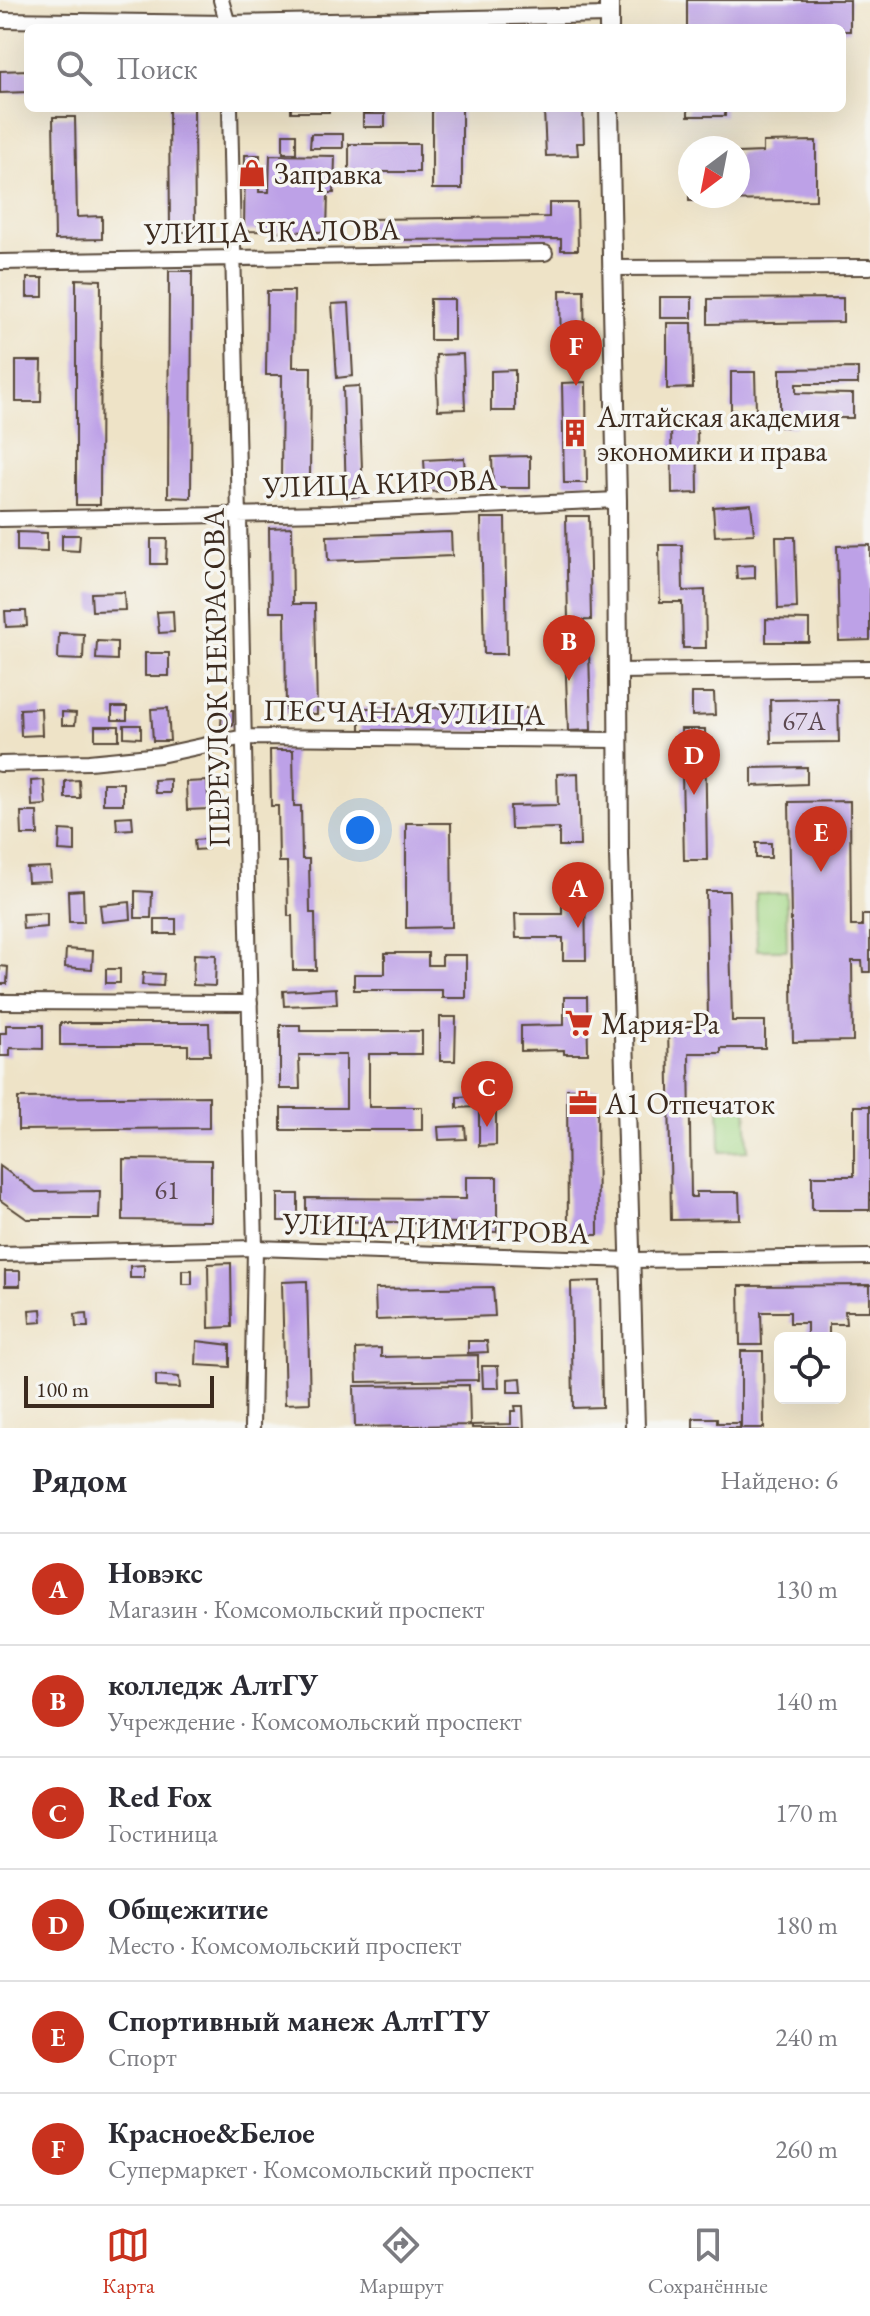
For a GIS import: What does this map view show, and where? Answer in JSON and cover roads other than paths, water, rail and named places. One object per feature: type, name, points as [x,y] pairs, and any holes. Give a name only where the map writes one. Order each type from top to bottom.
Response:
[{"type":"main road","points":[[609,112],[617,500],[619,870],[635,1428]]},
{"type":"street","points":[[221,0],[228,24]]},
{"type":"street","points":[[263,24],[609,14]]},
{"type":"street","points":[[0,20],[182,24]]},
{"type":"street","name":"ПЕРЕУЛОК НЕКРАСОВА","points":[[230,112],[255,1248],[252,1428]]},
{"type":"street","name":"УЛИЦА ЧКАЛОВА","points":[[0,262],[545,253]]},
{"type":"street","points":[[611,268],[870,267]]},
{"type":"street","name":"УЛИЦА КИРОВА","points":[[0,519],[345,512],[617,500]]},
{"type":"street","points":[[617,671],[870,668]]},
{"type":"street","name":"ПЕСЧАНАЯ УЛИЦА","points":[[0,764],[89,762],[160,755],[244,737],[618,740]]},
{"type":"street","points":[[0,1002],[250,1003]]},
{"type":"street","name":"УЛИЦА ДИМИТРОВА","points":[[0,1254],[255,1248],[632,1260],[870,1257]]},
{"type":"place","name":"Заправка","points":[[252,173]]},
{"type":"place","name":"Красное&Белое","points":[[576,386]]},
{"type":"place","name":"Алтайская академия экономики и права","points":[[575,433]]},
{"type":"place","name":"колледж АлтГУ","points":[[569,681]]},
{"type":"place","name":"Общежитие","points":[[694,795]]},
{"type":"place","name":"Спортивный манеж АлтГТУ","points":[[821,872]]},
{"type":"place","name":"Новэкс","points":[[578,928]]},
{"type":"place","name":"Мария-Ра","points":[[579,1023]]},
{"type":"place","name":"А1 Отпечаток","points":[[583,1103]]},
{"type":"place","name":"Red Fox","points":[[487,1127]]}]
